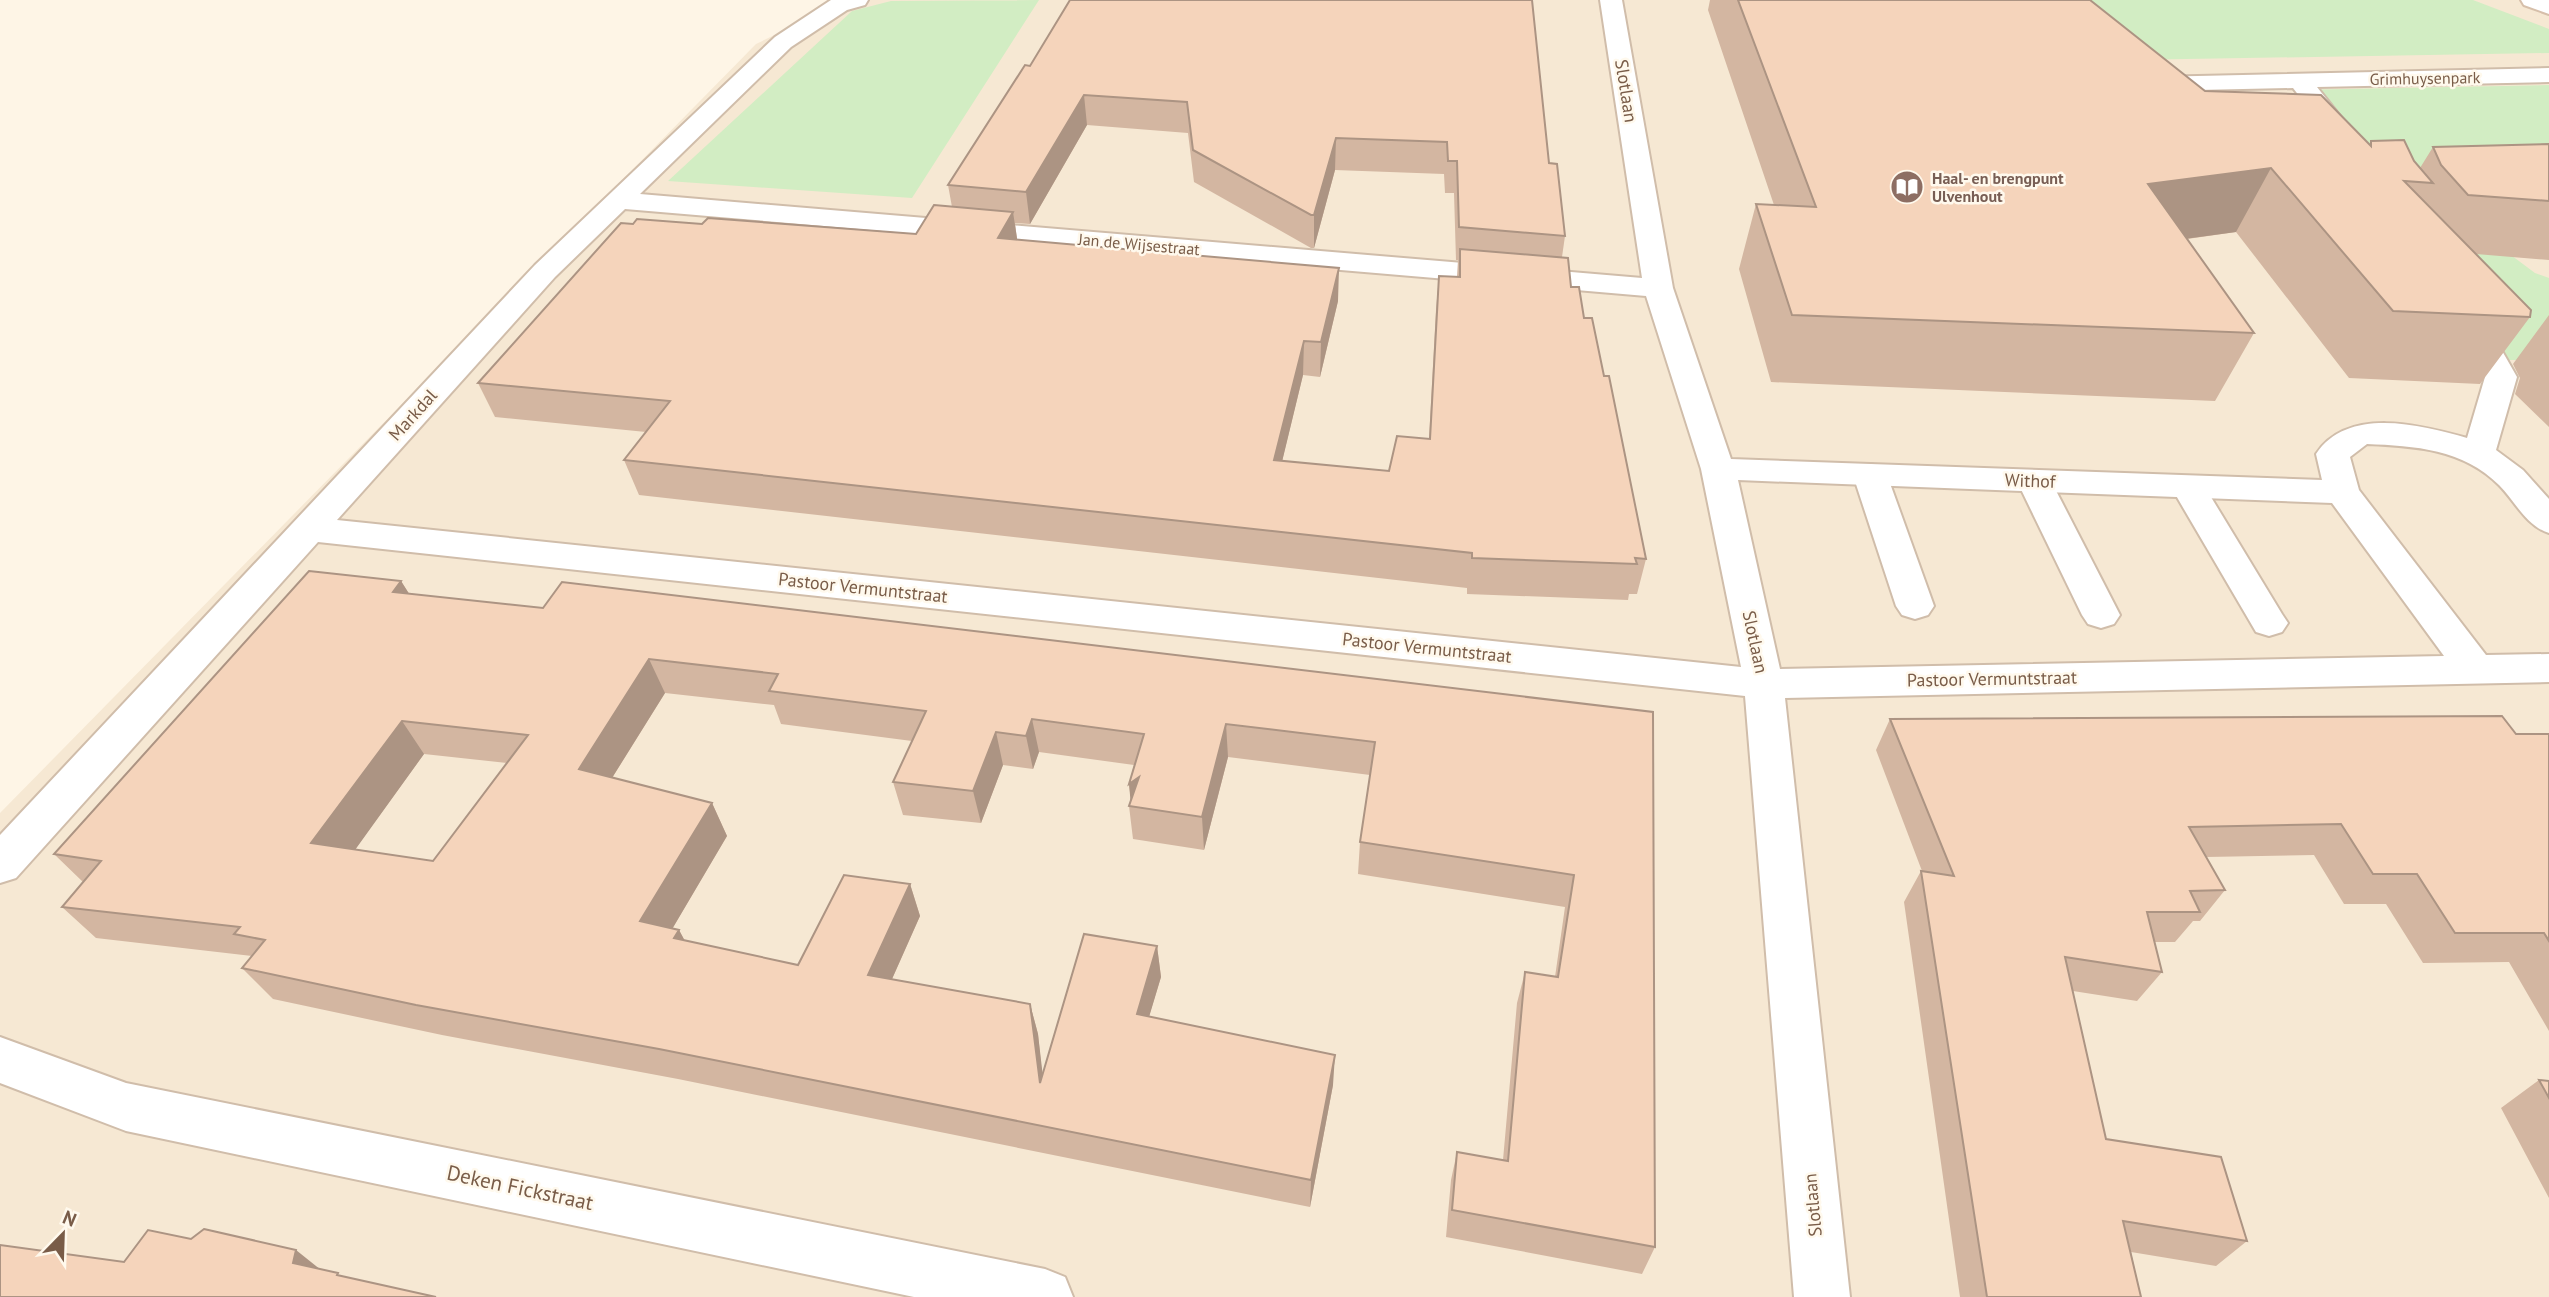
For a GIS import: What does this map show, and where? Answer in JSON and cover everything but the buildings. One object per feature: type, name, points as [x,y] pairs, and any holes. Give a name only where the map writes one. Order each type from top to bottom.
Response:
[{"type":"street","name":"Markdal","points":[[0,865],[545,271],[783,42],[839,5],[857,0]]},
{"type":"street","name":"Slotlaan","points":[[1611,0],[1658,289],[1718,469],[1764,684],[1822,1297]]},
{"type":"street","points":[[2532,0],[2549,6]]},
{"type":"street","name":"Grimhuysenpark","points":[[2152,84],[2549,75]]},
{"type":"street","points":[[2300,80],[2362,161]]},
{"type":"street","name":"Jan de Wijsestraat","points":[[619,200],[1658,289]]},
{"type":"street","points":[[2457,304],[2473,324],[2501,377],[2479,453]]},
{"type":"street","points":[[2474,668],[2342,492],[2333,454],[2360,434],[2430,438],[2479,453],[2505,471],[2549,521]]},
{"type":"street","name":"Withof","points":[[1718,469],[2342,492]]},
{"type":"street","points":[[1870,475],[1915,606]]},
{"type":"street","points":[[2034,481],[2101,615]]},
{"type":"street","points":[[2188,487],[2269,623]]},
{"type":"street","name":"Pastoor Vermuntstraat","points":[[309,529],[1764,684],[2549,668]]},
{"type":"street","name":"Deken Fickstraat","points":[[0,1060],[126,1107],[1045,1297]]},
{"type":"shaded area","points":[[847,0],[2549,0],[2549,1297],[0,1297],[0,813],[756,44]]},
{"type":"green space","points":[[1039,0],[912,198],[668,181],[852,11],[891,1]]},
{"type":"green space","points":[[2014,0],[2473,0],[2549,29],[2549,53],[2070,61]]},
{"type":"green space","points":[[2549,85],[2549,172],[2362,174],[2324,119],[2292,90]]},
{"type":"green space","points":[[2472,226],[2535,273],[2549,278],[2549,360],[2509,360],[2400,227]]},
{"type":"place","name":"Haal- en brengpunt Ulvenhout","points":[[1907,187]]}]
